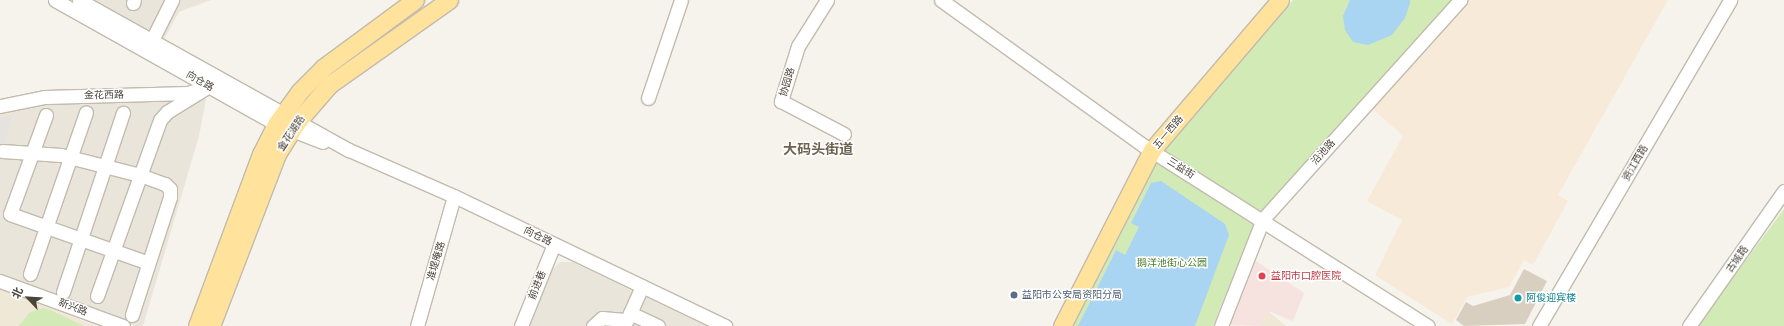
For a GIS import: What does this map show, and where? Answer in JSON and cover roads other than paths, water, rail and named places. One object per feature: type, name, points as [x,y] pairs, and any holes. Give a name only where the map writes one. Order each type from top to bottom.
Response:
[{"type":"main road","points":[[197,326],[261,154],[287,123],[299,92],[324,67],[415,0]]},
{"type":"main road","name":"金花湖路","points":[[211,326],[277,154],[287,123],[329,85],[449,0]]},
{"type":"main road","points":[[1052,326],[1148,148],[1264,0]]},
{"type":"main road","name":"五一西路","points":[[1062,326],[1148,148],[1280,0]]},
{"type":"street","name":"向仓路","points":[[55,0],[209,86],[287,123],[454,196],[725,326]]},
{"type":"street","name":"向仓路","points":[[79,0],[152,40],[287,123]]},
{"type":"street","points":[[152,40],[172,0]]},
{"type":"street","points":[[648,98],[681,0]]},
{"type":"street","name":"协园路","points":[[827,0],[798,46],[782,101],[844,134]]},
{"type":"street","name":"三益街","points":[[941,0],[1148,148],[1263,219],[1428,326]]},
{"type":"street","name":"沿池路","points":[[1221,326],[1263,219],[1460,0]]},
{"type":"street","name":"资江西路","points":[[1539,326],[1730,0]]},
{"type":"street","name":"金花西路","points":[[0,106],[45,97],[188,93],[209,86]]},
{"type":"street","points":[[97,296],[160,120],[167,112],[209,86]]},
{"type":"street","points":[[30,274],[86,112]]},
{"type":"street","points":[[62,292],[82,239],[123,113]]},
{"type":"street","points":[[46,115],[10,214],[148,263]]},
{"type":"street","points":[[2,151],[71,158],[140,175],[165,184],[170,189],[170,197],[132,315]]},
{"type":"street","name":"古城路","points":[[1689,326],[1784,191]]},
{"type":"street","name":"准堤庵路","points":[[417,326],[454,196]]},
{"type":"street","name":"前进巷","points":[[521,326],[554,244]]},
{"type":"street","name":"新兴路","points":[[0,281],[123,326]]},
{"type":"street","points":[[593,326],[602,318],[627,320],[642,286]]},
{"type":"street","points":[[630,313],[658,326]]},
{"type":"water","points":[[1350,0],[1410,0],[1410,3],[1405,18],[1392,35],[1368,45],[1353,42],[1345,30],[1343,16]]},
{"type":"water","points":[[1161,181],[1225,224],[1229,235],[1195,326],[1078,326],[1116,250],[1125,255],[1139,227],[1131,223],[1151,183]]},
{"type":"place","name":"益阳市口腔医院","points":[[1262,276]]},
{"type":"place","name":"益阳市公安局资阳分局","points":[[1014,295]]},
{"type":"place","name":"阿俊迎宾楼","points":[[1518,298]]},
{"type":"district","name":"大码头街道","points":[[818,149]]},
{"type":"park label","name":"鹅洋池街心公园","points":[[1172,263]]}]
